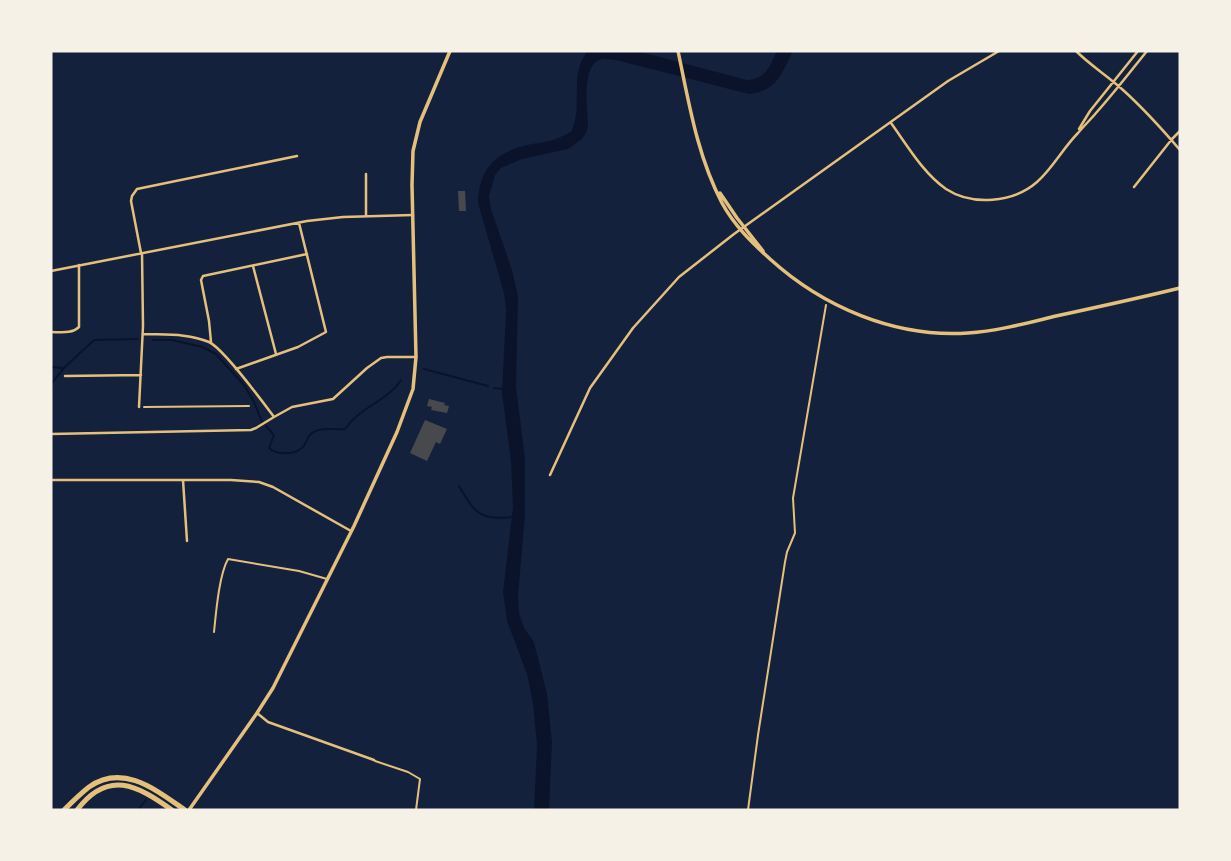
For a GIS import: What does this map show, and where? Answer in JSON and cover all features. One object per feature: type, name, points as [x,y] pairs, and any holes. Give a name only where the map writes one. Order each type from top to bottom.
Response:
[{"type":"highway","points":[[64,810],[95,783],[121,777],[145,784],[187,810]]},
{"type":"highway","points":[[77,810],[96,791],[119,784],[140,789],[172,810]]},
{"type":"street","points":[[187,810],[257,713],[287,662],[408,407],[416,357],[413,215],[415,142],[427,104],[450,51]]},
{"type":"street","points":[[550,475],[590,388],[633,328],[679,277],[948,81],[999,51]]},
{"type":"street","points":[[1076,51],[1119,86],[1180,149]]},
{"type":"street","points":[[891,123],[925,169],[940,185],[953,193],[980,200],[1014,195],[1031,187],[1045,174],[1072,140],[1090,111],[1138,51]]},
{"type":"street","points":[[1077,133],[1147,51]]},
{"type":"street","points":[[678,52],[697,141],[715,185],[742,229],[769,258],[796,281],[856,314],[893,326],[929,332],[967,333],[1005,328],[1180,288]]},
{"type":"street","points":[[1134,187],[1180,131]]},
{"type":"street","points":[[139,407],[143,334],[142,253],[132,196],[137,189],[297,156]]},
{"type":"street","points":[[366,174],[366,216]]},
{"type":"street","points":[[51,271],[299,222],[413,215]]},
{"type":"street","points":[[236,369],[309,342],[326,332],[299,222]]},
{"type":"street","points":[[211,342],[201,277],[307,254]]},
{"type":"street","points":[[51,332],[70,332],[79,327],[79,265]]},
{"type":"street","points":[[253,265],[276,354]]},
{"type":"street","points":[[143,334],[181,335],[211,342],[274,417]]},
{"type":"street","points":[[51,434],[251,430],[292,407],[332,399],[381,358],[416,357]]},
{"type":"street","points":[[65,376],[141,375]]},
{"type":"street","points":[[51,480],[231,480],[266,484],[351,531]]},
{"type":"street","points":[[183,480],[187,541]]},
{"type":"street","points":[[257,713],[268,722],[374,760]]},
{"type":"lane","points":[[214,632],[228,559],[242,559],[263,567],[274,566],[328,579]]},
{"type":"lane","points":[[374,760],[420,779],[416,810]]},
{"type":"path","points":[[748,810],[787,552],[794,533],[793,498],[827,300]]},
{"type":"path","points":[[139,407],[249,406]]},
{"type":"water","points":[[588,51],[637,51],[747,80],[763,74],[777,51],[793,51],[782,73],[772,85],[749,94],[616,60],[599,60],[593,64],[588,80],[588,126],[582,139],[568,149],[522,159],[501,168],[495,175],[489,196],[491,209],[512,270],[518,297],[516,387],[525,459],[525,515],[519,613],[524,628],[534,642],[547,694],[552,742],[549,810],[534,810],[537,745],[533,703],[527,674],[507,621],[503,592],[513,507],[511,462],[502,393],[506,310],[504,293],[478,203],[481,182],[495,160],[512,150],[552,140],[571,132],[575,122],[579,69]]},
{"type":"building","points":[[458,191],[465,191],[466,211],[459,211]]},
{"type":"building","points":[[429,399],[449,406],[447,413],[431,410],[432,407],[427,406]]},
{"type":"building","points":[[425,420],[447,429],[440,444],[436,442],[427,461],[410,453]]},
{"type":"waterway","points":[[51,384],[94,340],[138,339]]},
{"type":"waterway","points":[[153,340],[172,340],[202,347],[216,354],[244,385],[262,422]]},
{"type":"waterway","points":[[51,367],[63,368]]},
{"type":"waterway","points":[[424,369],[488,386]]},
{"type":"waterway","points":[[266,426],[274,435],[269,448],[280,453],[294,452],[302,448],[313,432],[345,429],[401,380]]},
{"type":"waterway","points":[[494,388],[503,389]]},
{"type":"waterway","points":[[459,486],[474,509],[480,513],[493,518],[513,517]]},
{"type":"waterway","points":[[138,810],[146,800]]}]
